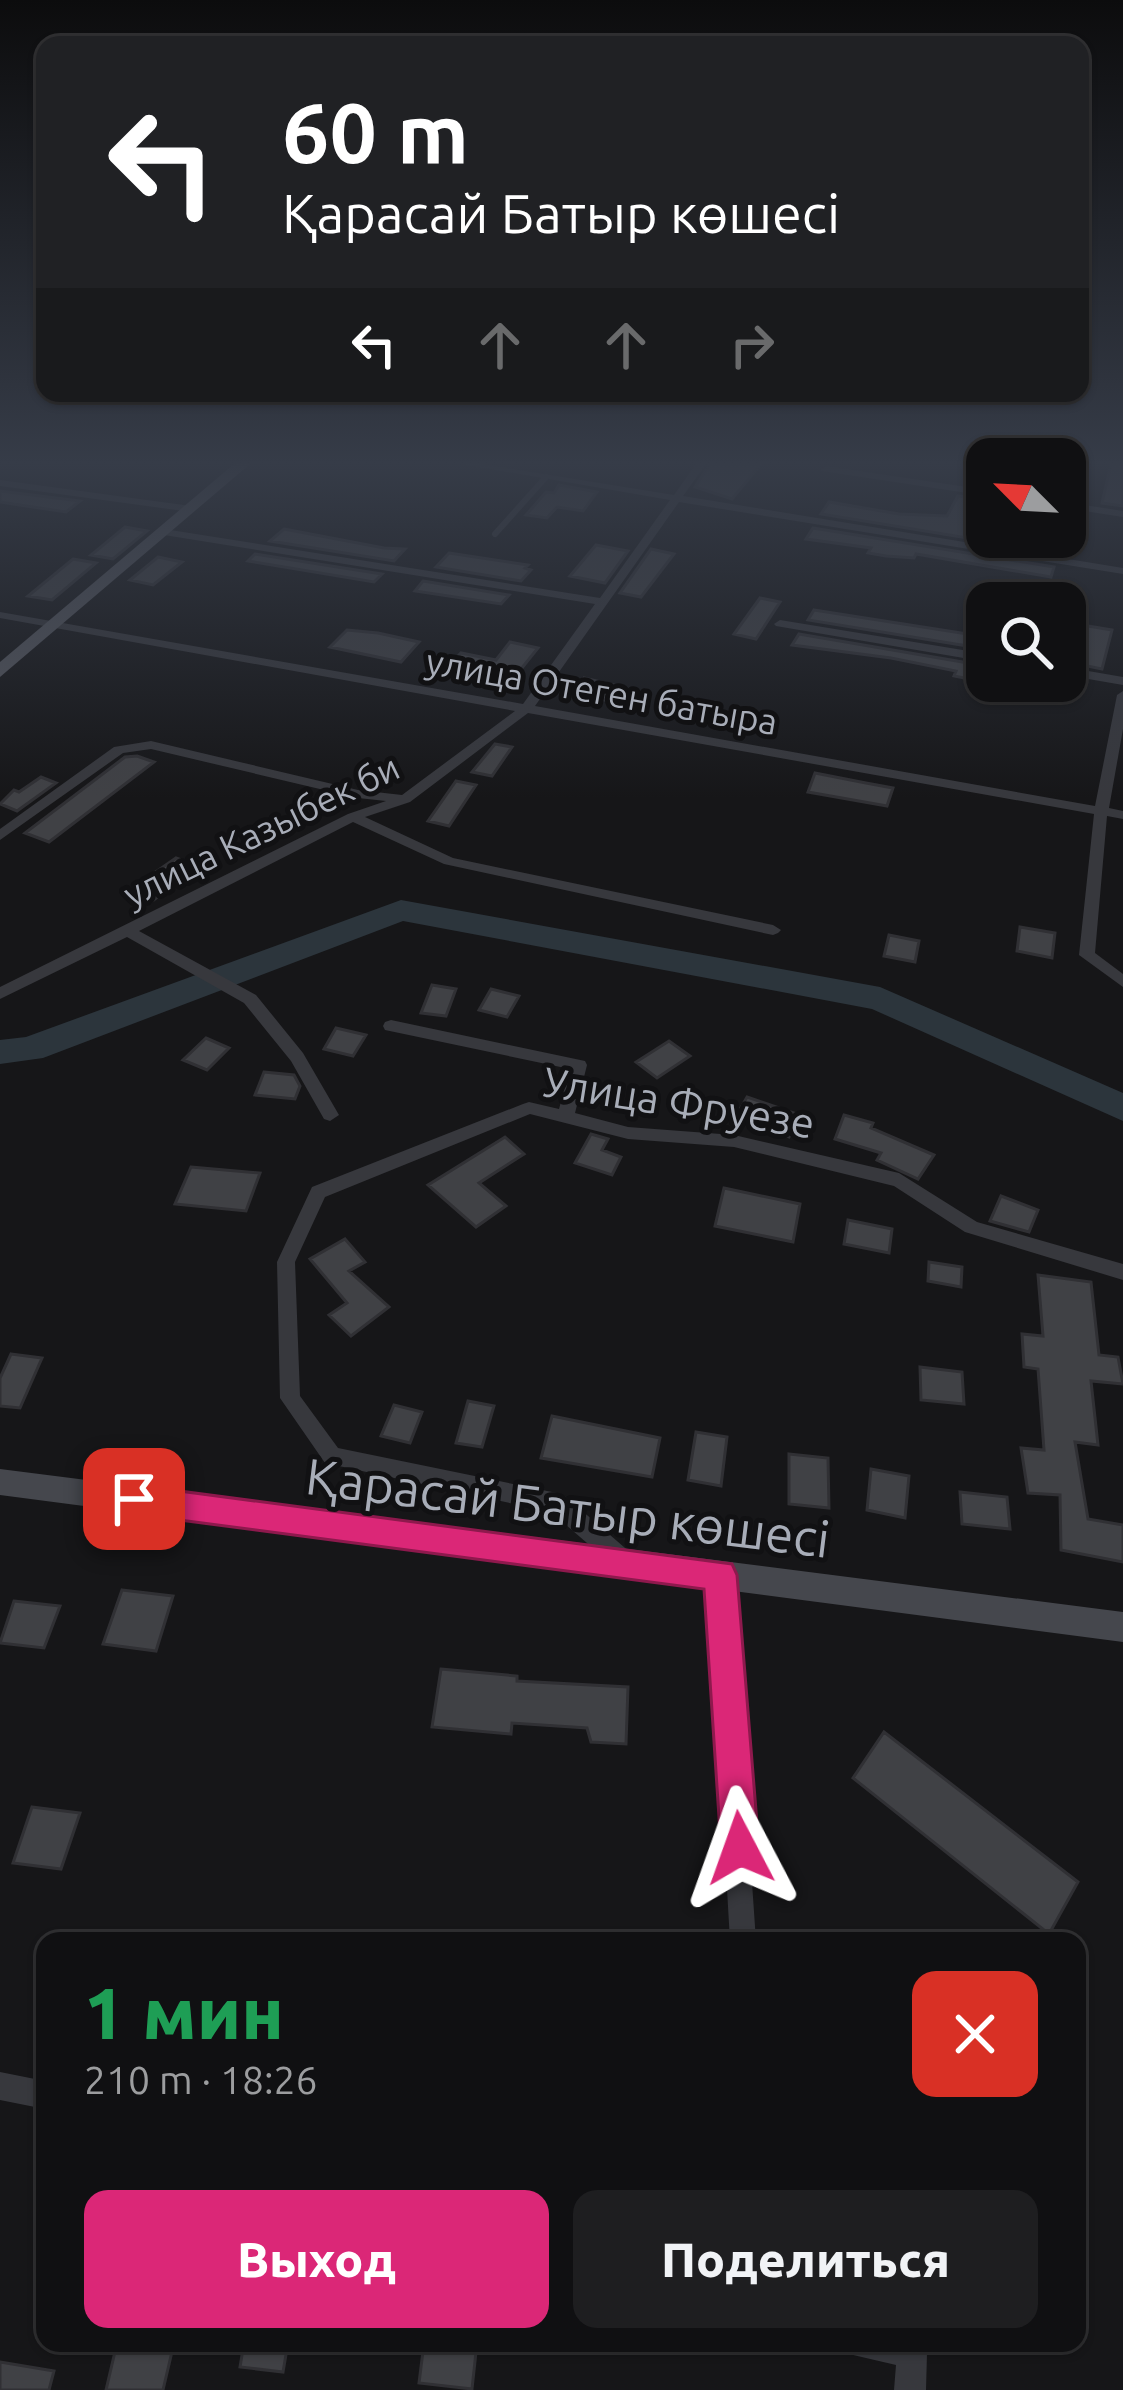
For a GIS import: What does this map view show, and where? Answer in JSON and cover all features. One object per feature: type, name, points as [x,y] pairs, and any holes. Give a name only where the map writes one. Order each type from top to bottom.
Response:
[{"type":"main road","points":[[0,671],[114,576]]},
{"type":"main road","name":"Қарасай Батыр көшесі","points":[[0,1482],[1123,1627]]},
{"type":"street","points":[[436,576],[602,602]]},
{"type":"street","name":"улица Казыбек би","points":[[0,994],[352,817],[405,799],[527,708],[621,576]]},
{"type":"street","name":"улица Отеген батыра","points":[[0,615],[1123,815]]},
{"type":"street","points":[[780,624],[966,655]]},
{"type":"street","points":[[1086,675],[1123,681]]},
{"type":"street","points":[[1123,695],[1101,812],[1087,955],[1123,982]]},
{"type":"street","points":[[0,836],[118,749],[133,746],[151,746],[358,794],[405,799]]},
{"type":"street","points":[[352,817],[448,861],[773,931]]},
{"type":"street","points":[[126,930],[250,999],[297,1057],[329,1115]]},
{"type":"street","points":[[391,1026],[579,1065],[565,1118]]},
{"type":"street","name":"Улица Фруезе","points":[[626,1563],[557,1503],[332,1456],[290,1398],[286,1262],[318,1192],[529,1108],[628,1133],[734,1141],[899,1180],[971,1226],[1123,1272]]},
{"type":"street","points":[[720,1575],[742,1932]]},
{"type":"street","points":[[0,2086],[36,2093]]},
{"type":"street","points":[[906,2352],[911,2353],[910,2390]]},
{"type":"building","points":[[53,576],[81,576],[52,600],[28,596]]},
{"type":"building","points":[[135,576],[165,576],[153,585],[130,580]]},
{"type":"building","points":[[335,576],[380,576],[374,582]]},
{"type":"building","points":[[488,576],[526,576],[521,581]]},
{"type":"building","points":[[570,576],[610,576],[605,583]]},
{"type":"building","points":[[632,576],[657,576],[641,597],[620,593]]},
{"type":"building","points":[[423,581],[509,595],[501,604],[415,591]]},
{"type":"building","points":[[760,598],[780,602],[756,639],[734,634]]},
{"type":"building","points":[[814,610],[966,634],[966,646],[808,620]]},
{"type":"building","points":[[1088,626],[1112,630],[1102,669],[1086,666]]},
{"type":"building","points":[[347,630],[419,642],[401,662],[330,647]]},
{"type":"building","points":[[799,634],[966,663],[966,678],[954,676],[956,671],[891,658],[792,645]]},
{"type":"building","points":[[510,642],[538,648],[509,684],[445,670],[461,653],[496,660]]},
{"type":"building","points":[[584,678],[626,688],[616,702],[571,694]]},
{"type":"building","points":[[495,744],[512,747],[492,776],[472,772]]},
{"type":"building","points":[[125,757],[154,762],[49,842],[25,833]]},
{"type":"building","points":[[815,773],[893,788],[887,806],[808,792]]},
{"type":"building","points":[[41,777],[56,783],[17,811],[0,804],[14,790],[19,792]]},
{"type":"building","points":[[456,781],[476,785],[449,826],[428,821]]},
{"type":"building","points":[[176,858],[198,866],[151,902],[127,892]]},
{"type":"building","points":[[1020,927],[1055,933],[1052,958],[1017,951]]},
{"type":"building","points":[[889,935],[919,941],[915,962],[884,956]]},
{"type":"building","points":[[432,985],[456,989],[446,1016],[421,1013]]},
{"type":"building","points":[[491,989],[519,996],[507,1017],[479,1010]]},
{"type":"building","points":[[336,1028],[366,1035],[353,1056],[324,1049]]},
{"type":"building","points":[[206,1038],[229,1048],[207,1070],[183,1060]]},
{"type":"building","points":[[669,1041],[690,1056],[657,1078],[636,1062]]},
{"type":"building","points":[[264,1072],[294,1075],[300,1086],[295,1099],[255,1095]]},
{"type":"building","points":[[747,1097],[800,1115],[789,1137],[735,1118]]},
{"type":"building","points":[[844,1115],[873,1123],[871,1128],[934,1155],[918,1179],[877,1160],[881,1153],[835,1139]]},
{"type":"building","points":[[591,1134],[608,1139],[602,1150],[621,1157],[612,1175],[575,1163]]},
{"type":"building","points":[[505,1137],[524,1154],[479,1183],[506,1206],[476,1227],[428,1185]]},
{"type":"building","points":[[191,1167],[260,1173],[246,1211],[175,1204]]},
{"type":"building","points":[[724,1188],[800,1204],[793,1242],[715,1226]]},
{"type":"building","points":[[1001,1196],[1038,1210],[1029,1232],[990,1221]]},
{"type":"building","points":[[848,1220],[892,1229],[889,1253],[844,1244]]},
{"type":"building","points":[[345,1239],[365,1262],[349,1271],[389,1307],[351,1336],[329,1315],[347,1303],[310,1259]]},
{"type":"building","points":[[929,1262],[962,1267],[961,1287],[928,1281]]},
{"type":"building","points":[[1038,1275],[1091,1282],[1099,1355],[1118,1357],[1123,1384],[1091,1381],[1098,1445],[1075,1442],[1088,1519],[1123,1525],[1123,1562],[1061,1550],[1060,1495],[1028,1493],[1021,1448],[1044,1450],[1038,1369],[1024,1367],[1022,1334],[1043,1336]]},
{"type":"building","points":[[11,1354],[42,1358],[20,1408],[0,1406],[0,1378]]},
{"type":"building","points":[[920,1367],[962,1372],[964,1404],[921,1400]]},
{"type":"building","points":[[468,1401],[494,1406],[482,1447],[456,1443]]},
{"type":"building","points":[[394,1405],[422,1412],[410,1443],[381,1436]]},
{"type":"building","points":[[552,1416],[660,1438],[652,1477],[541,1458]]},
{"type":"building","points":[[696,1432],[727,1437],[721,1486],[688,1480]]},
{"type":"building","points":[[789,1454],[828,1458],[829,1508],[789,1504]]},
{"type":"building","points":[[871,1469],[909,1476],[905,1518],[867,1510]]},
{"type":"building","points":[[960,1492],[1007,1497],[1010,1529],[962,1524]]},
{"type":"building","points":[[122,1590],[173,1596],[156,1651],[103,1644]]},
{"type":"building","points":[[14,1601],[60,1606],[44,1648],[0,1643]]},
{"type":"building","points":[[441,1669],[517,1676],[517,1681],[628,1687],[626,1744],[591,1742],[587,1728],[512,1723],[511,1734],[432,1727]]},
{"type":"building","points":[[884,1732],[1078,1882],[1050,1932],[1046,1932],[853,1778]]},
{"type":"building","points":[[32,1807],[80,1813],[61,1869],[13,1863]]},
{"type":"building","points":[[115,2352],[172,2352],[163,2390],[106,2390]]},
{"type":"building","points":[[242,2352],[286,2352],[283,2372],[240,2367]]},
{"type":"building","points":[[423,2352],[476,2352],[472,2389],[419,2383]]},
{"type":"building","points":[[0,2362],[54,2371],[49,2390],[0,2390]]},
{"type":"waterway","points":[[0,1052],[30,1049],[401,910],[880,999],[1123,1108]]},
{"type":"route","points":[[134,1499],[720,1575],[740,1848]]}]
